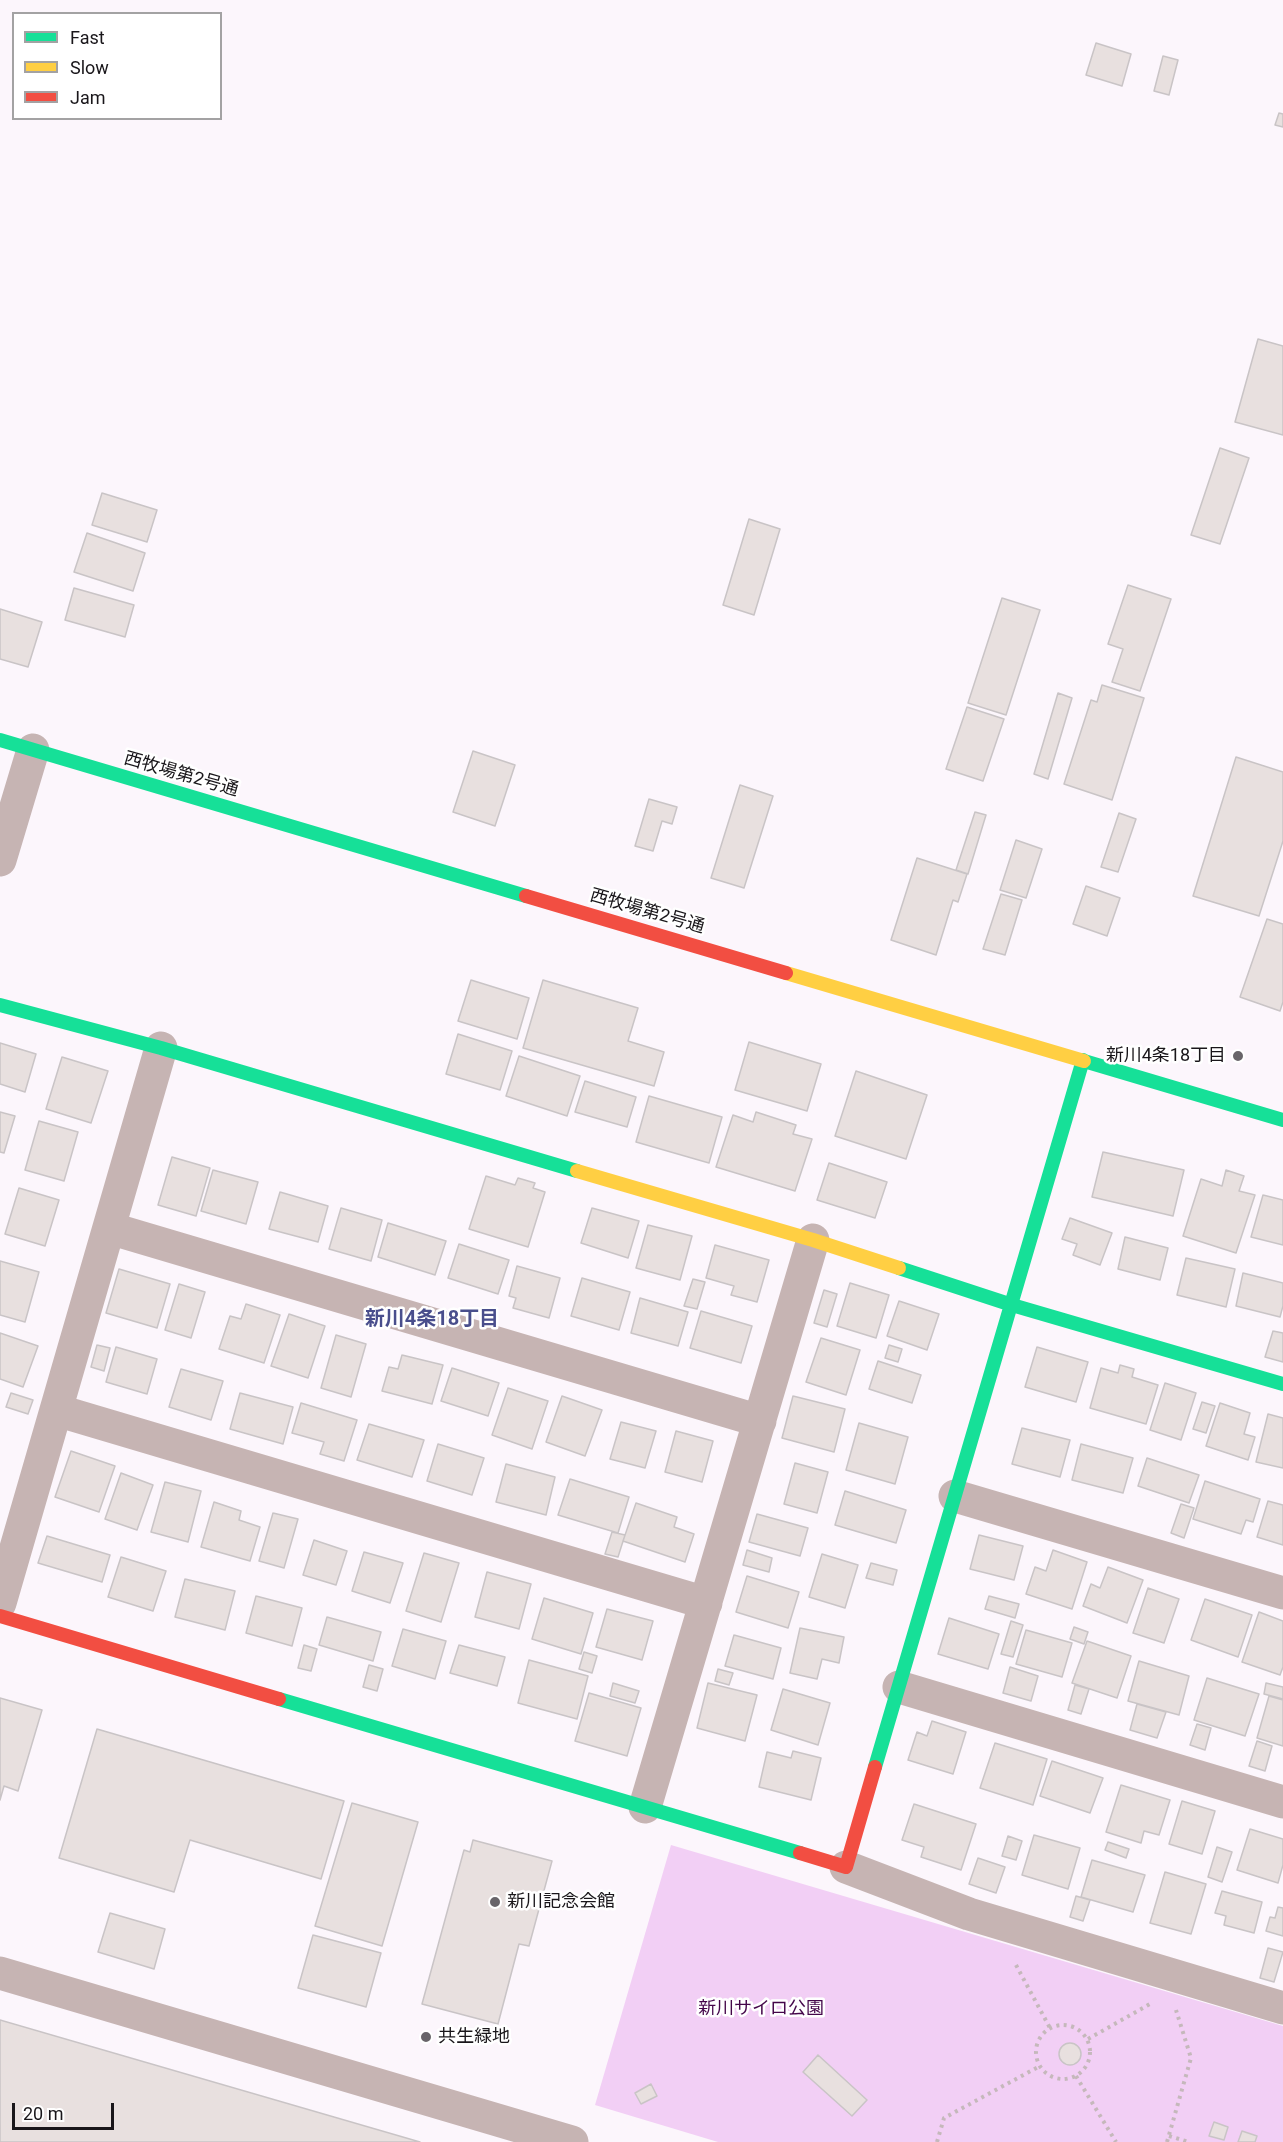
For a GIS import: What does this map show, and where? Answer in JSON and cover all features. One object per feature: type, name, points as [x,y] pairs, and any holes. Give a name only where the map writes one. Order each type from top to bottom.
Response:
[{"type":"street","name":"西牧場第2号通","points":[[0,740],[1283,1120]]},
{"type":"street","points":[[0,861],[33,750]]},
{"type":"street","points":[[0,1005],[161,1048],[813,1240],[1012,1305],[1283,1384]]},
{"type":"street","points":[[0,1603],[161,1048]]},
{"type":"street","points":[[846,1867],[1083,1060]]},
{"type":"street","points":[[109,1228],[760,1421]]},
{"type":"street","points":[[645,1807],[813,1240]]},
{"type":"street","points":[[56,1410],[706,1603]]},
{"type":"street","points":[[955,1496],[1283,1593]]},
{"type":"street","points":[[0,1616],[846,1867],[969,1914],[1283,2008]]},
{"type":"street","points":[[899,1687],[1283,1802]]},
{"type":"street","points":[[0,1973],[572,2142]]},
{"type":"path","points":[[1014,1959],[1050,2028]]},
{"type":"path","points":[[1088,2040],[1160,1998]]},
{"type":"path","points":[[1167,2142],[1191,2058],[1174,2003]]},
{"type":"path","points":[[1058,2025],[1076,2027],[1088,2040],[1091,2056],[1088,2064],[1076,2076],[1060,2079],[1052,2077],[1040,2066],[1036,2058],[1038,2040],[1050,2028],[1058,2025]]},
{"type":"path","points":[[937,2142],[945,2118],[1040,2066]]},
{"type":"path","points":[[1076,2076],[1116,2142]]},
{"type":"path","points":[[1169,2136],[1189,2142]]},
{"type":"green space","name":"新川サイロ公園","points":[[671,1845],[1283,2026],[1283,2142],[718,2142],[595,2105]]},
{"type":"building","points":[[1096,43],[1131,54],[1122,86],[1086,75]]},
{"type":"building","points":[[1163,56],[1178,60],[1169,95],[1154,91]]},
{"type":"building","points":[[1279,113],[1283,114],[1283,127],[1275,125]]},
{"type":"building","points":[[1258,339],[1283,346],[1283,435],[1235,422]]},
{"type":"building","points":[[1220,448],[1249,458],[1220,544],[1191,535]]},
{"type":"building","points":[[102,493],[157,510],[147,542],[92,525]]},
{"type":"building","points":[[749,519],[780,529],[754,615],[723,605]]},
{"type":"building","points":[[87,533],[145,553],[133,591],[74,572]]},
{"type":"building","points":[[1128,585],[1171,599],[1140,691],[1112,682],[1123,649],[1108,644]]},
{"type":"building","points":[[74,588],[134,605],[125,637],[65,620]]},
{"type":"building","points":[[1002,598],[1040,610],[1006,715],[968,703]]},
{"type":"building","points":[[0,609],[42,622],[28,667],[0,659]]},
{"type":"building","points":[[1102,685],[1144,698],[1112,800],[1064,784],[1091,700],[1097,702]]},
{"type":"building","points":[[1058,693],[1072,698],[1048,779],[1034,774]]},
{"type":"building","points":[[967,707],[1004,719],[983,781],[946,769]]},
{"type":"building","points":[[473,751],[515,765],[495,826],[453,812]]},
{"type":"building","points":[[1236,757],[1283,772],[1283,841],[1259,916],[1193,896]]},
{"type":"building","points":[[740,785],[773,796],[744,888],[711,878]]},
{"type":"building","points":[[649,799],[677,807],[672,824],[662,821],[653,851],[635,846]]},
{"type":"building","points":[[975,812],[986,815],[968,874],[956,870]]},
{"type":"building","points":[[1119,813],[1136,819],[1118,872],[1101,867]]},
{"type":"building","points":[[1016,840],[1042,849],[1026,898],[1000,890]]},
{"type":"building","points":[[917,858],[967,874],[958,902],[953,900],[936,955],[891,940]]},
{"type":"building","points":[[1086,886],[1120,898],[1107,936],[1073,924]]},
{"type":"building","points":[[1001,894],[1022,900],[1005,955],[983,949]]},
{"type":"building","points":[[1267,919],[1283,924],[1283,1002],[1280,1011],[1240,997]]},
{"type":"building","points":[[471,980],[529,998],[517,1039],[458,1021]]},
{"type":"building","points":[[543,980],[638,1008],[628,1041],[664,1052],[654,1086],[523,1048]]},
{"type":"building","points":[[458,1034],[512,1051],[500,1090],[446,1074]]},
{"type":"building","points":[[749,1042],[821,1064],[807,1111],[735,1090]]},
{"type":"building","points":[[0,1043],[36,1054],[25,1092],[0,1084]]},
{"type":"building","points":[[519,1056],[580,1076],[567,1116],[506,1096]]},
{"type":"building","points":[[62,1057],[108,1071],[91,1123],[46,1109]]},
{"type":"building","points":[[856,1071],[927,1095],[906,1159],[835,1136]]},
{"type":"building","points":[[585,1081],[636,1097],[627,1127],[575,1112]]},
{"type":"building","points":[[649,1096],[722,1117],[709,1163],[636,1142]]},
{"type":"building","points":[[0,1112],[15,1116],[4,1153],[0,1152]]},
{"type":"building","points":[[756,1112],[796,1125],[793,1134],[812,1139],[795,1191],[716,1167],[733,1115],[753,1122]]},
{"type":"building","points":[[39,1121],[78,1132],[64,1181],[25,1170]]},
{"type":"building","points":[[1103,1152],[1184,1170],[1173,1216],[1092,1197]]},
{"type":"building","points":[[172,1157],[210,1168],[196,1216],[158,1205]]},
{"type":"building","points":[[829,1163],[887,1182],[875,1218],[817,1200]]},
{"type":"building","points":[[213,1170],[258,1182],[246,1224],[201,1211]]},
{"type":"building","points":[[1226,1170],[1244,1176],[1239,1191],[1255,1195],[1236,1253],[1183,1236],[1201,1179],[1222,1186]]},
{"type":"building","points":[[486,1176],[515,1185],[518,1178],[535,1183],[533,1188],[545,1192],[528,1247],[469,1229]]},
{"type":"building","points":[[19,1188],[59,1200],[45,1246],[5,1234]]},
{"type":"building","points":[[280,1192],[328,1206],[318,1242],[269,1229]]},
{"type":"building","points":[[1263,1195],[1283,1200],[1283,1245],[1251,1237]]},
{"type":"building","points":[[341,1208],[382,1220],[371,1261],[329,1249]]},
{"type":"building","points":[[592,1208],[639,1221],[628,1258],[581,1243]]},
{"type":"building","points":[[1070,1218],[1112,1233],[1100,1265],[1073,1255],[1077,1244],[1062,1239]]},
{"type":"building","points":[[388,1223],[446,1241],[435,1275],[378,1257]]},
{"type":"building","points":[[648,1225],[692,1236],[680,1280],[636,1268]]},
{"type":"building","points":[[1125,1237],[1168,1248],[1160,1280],[1118,1269]]},
{"type":"building","points":[[459,1244],[509,1260],[498,1294],[448,1278]]},
{"type":"building","points":[[715,1245],[769,1260],[757,1302],[731,1295],[734,1286],[706,1278]]},
{"type":"building","points":[[1186,1258],[1235,1269],[1226,1307],[1177,1295]]},
{"type":"building","points":[[0,1261],[39,1272],[25,1322],[0,1315]]},
{"type":"building","points":[[517,1266],[560,1278],[549,1318],[513,1308],[516,1298],[509,1296]]},
{"type":"building","points":[[119,1269],[170,1284],[157,1328],[106,1313]]},
{"type":"building","points":[[1243,1273],[1283,1283],[1283,1306],[1280,1317],[1236,1306]]},
{"type":"building","points":[[582,1278],[630,1292],[619,1330],[571,1316]]},
{"type":"building","points":[[693,1279],[705,1282],[697,1309],[684,1306]]},
{"type":"building","points":[[850,1283],[889,1295],[876,1338],[837,1326]]},
{"type":"building","points":[[179,1284],[205,1292],[191,1338],[165,1330]]},
{"type":"building","points":[[824,1290],[837,1294],[827,1327],[814,1323]]},
{"type":"building","points":[[640,1298],[688,1312],[678,1346],[631,1333]]},
{"type":"building","points":[[899,1301],[939,1314],[927,1350],[887,1336]]},
{"type":"building","points":[[246,1304],[280,1315],[264,1363],[219,1349],[230,1316],[241,1319]]},
{"type":"building","points":[[701,1311],[752,1326],[741,1363],[690,1348]]},
{"type":"building","points":[[289,1314],[325,1326],[308,1378],[271,1366]]},
{"type":"building","points":[[1273,1331],[1283,1333],[1283,1362],[1265,1357]]},
{"type":"building","points":[[0,1333],[38,1346],[23,1387],[0,1379]]},
{"type":"building","points":[[336,1335],[366,1344],[351,1397],[321,1388]]},
{"type":"building","points":[[821,1338],[860,1350],[846,1395],[806,1382]]},
{"type":"building","points":[[97,1345],[110,1348],[104,1371],[91,1367]]},
{"type":"building","points":[[889,1345],[902,1349],[898,1362],[885,1358]]},
{"type":"building","points":[[116,1347],[157,1359],[147,1394],[106,1382]]},
{"type":"building","points":[[1037,1347],[1088,1362],[1076,1402],[1025,1387]]},
{"type":"building","points":[[402,1355],[443,1365],[432,1404],[382,1391],[389,1367],[398,1369]]},
{"type":"building","points":[[878,1361],[921,1375],[912,1403],[869,1389]]},
{"type":"building","points":[[1120,1365],[1134,1369],[1132,1377],[1158,1385],[1146,1424],[1090,1408],[1101,1368],[1118,1373]]},
{"type":"building","points":[[452,1368],[499,1383],[488,1416],[441,1401]]},
{"type":"building","points":[[181,1369],[223,1381],[211,1420],[169,1407]]},
{"type":"building","points":[[1165,1383],[1196,1393],[1181,1440],[1150,1430]]},
{"type":"building","points":[[508,1388],[548,1401],[532,1449],[492,1435]]},
{"type":"building","points":[[11,1393],[33,1400],[28,1414],[6,1407]]},
{"type":"building","points":[[240,1393],[293,1407],[283,1444],[230,1429]]},
{"type":"building","points":[[562,1396],[602,1410],[585,1456],[546,1442]]},
{"type":"building","points":[[793,1396],[845,1409],[834,1452],[782,1438]]},
{"type":"building","points":[[1202,1402],[1215,1406],[1206,1433],[1193,1429]]},
{"type":"building","points":[[301,1403],[357,1420],[344,1461],[320,1454],[324,1442],[292,1433]]},
{"type":"building","points":[[1220,1403],[1250,1413],[1244,1434],[1255,1437],[1248,1460],[1206,1446]]},
{"type":"building","points":[[1268,1414],[1283,1418],[1283,1468],[1256,1462]]},
{"type":"building","points":[[621,1422],[656,1431],[645,1468],[610,1459]]},
{"type":"building","points":[[859,1423],[908,1437],[895,1484],[846,1470]]},
{"type":"building","points":[[369,1424],[424,1440],[412,1477],[357,1460]]},
{"type":"building","points":[[1022,1428],[1070,1440],[1060,1477],[1012,1464]]},
{"type":"building","points":[[676,1431],[713,1441],[702,1482],[665,1472]]},
{"type":"building","points":[[438,1444],[484,1458],[472,1495],[427,1481]]},
{"type":"building","points":[[1081,1444],[1133,1458],[1123,1493],[1072,1480]]},
{"type":"building","points":[[71,1451],[115,1466],[99,1512],[55,1497]]},
{"type":"building","points":[[1147,1458],[1199,1475],[1189,1503],[1138,1486]]},
{"type":"building","points":[[795,1463],[828,1472],[817,1513],[784,1504]]},
{"type":"building","points":[[506,1464],[555,1477],[546,1515],[496,1502]]},
{"type":"building","points":[[121,1473],[153,1485],[137,1530],[105,1519]]},
{"type":"building","points":[[570,1479],[629,1497],[618,1533],[558,1515]]},
{"type":"building","points":[[1205,1481],[1260,1499],[1253,1522],[1246,1520],[1241,1534],[1193,1519]]},
{"type":"building","points":[[165,1482],[201,1491],[188,1542],[151,1532]]},
{"type":"building","points":[[845,1491],[906,1510],[896,1543],[835,1525]]},
{"type":"building","points":[[1268,1501],[1283,1505],[1283,1545],[1257,1537]]},
{"type":"building","points":[[214,1502],[241,1511],[239,1520],[260,1527],[250,1561],[201,1547]]},
{"type":"building","points":[[636,1503],[677,1517],[674,1527],[694,1534],[685,1562],[623,1541]]},
{"type":"building","points":[[1181,1504],[1194,1508],[1184,1538],[1171,1533]]},
{"type":"building","points":[[273,1513],[298,1519],[284,1568],[259,1561]]},
{"type":"building","points":[[757,1514],[808,1528],[800,1556],[749,1542]]},
{"type":"building","points":[[612,1532],[625,1535],[618,1557],[605,1554]]},
{"type":"building","points":[[979,1535],[1023,1546],[1014,1580],[970,1569]]},
{"type":"building","points":[[47,1536],[110,1555],[102,1582],[38,1563]]},
{"type":"building","points":[[314,1540],[347,1551],[336,1585],[303,1575]]},
{"type":"building","points":[[747,1550],[772,1558],[769,1572],[743,1565]]},
{"type":"building","points":[[1053,1550],[1087,1562],[1072,1609],[1026,1594],[1035,1567],[1046,1571]]},
{"type":"building","points":[[364,1552],[403,1563],[390,1603],[352,1591]]},
{"type":"building","points":[[424,1553],[459,1563],[441,1622],[406,1611]]},
{"type":"building","points":[[822,1554],[858,1565],[845,1608],[809,1597]]},
{"type":"building","points":[[121,1557],[166,1571],[153,1611],[108,1597]]},
{"type":"building","points":[[871,1563],[897,1570],[893,1585],[866,1578]]},
{"type":"building","points":[[1108,1567],[1143,1580],[1127,1623],[1083,1606],[1091,1584],[1100,1588]]},
{"type":"building","points":[[487,1572],[531,1584],[519,1629],[475,1617]]},
{"type":"building","points":[[747,1576],[799,1592],[788,1628],[736,1612]]},
{"type":"building","points":[[185,1579],[235,1591],[225,1630],[175,1617]]},
{"type":"building","points":[[1148,1588],[1179,1599],[1164,1643],[1133,1633]]},
{"type":"building","points":[[256,1596],[302,1608],[292,1646],[246,1633]]},
{"type":"building","points":[[989,1596],[1019,1604],[1015,1618],[985,1609]]},
{"type":"building","points":[[544,1598],[593,1613],[581,1654],[532,1639]]},
{"type":"building","points":[[1205,1599],[1252,1615],[1238,1657],[1191,1640]]},
{"type":"building","points":[[607,1609],[653,1621],[642,1660],[596,1647]]},
{"type":"building","points":[[1259,1612],[1283,1621],[1283,1667],[1280,1675],[1242,1662]]},
{"type":"building","points":[[327,1617],[381,1632],[373,1661],[319,1645]]},
{"type":"building","points":[[949,1618],[999,1634],[988,1669],[938,1654]]},
{"type":"building","points":[[1011,1621],[1023,1625],[1013,1657],[1001,1654]]},
{"type":"building","points":[[1074,1627],[1088,1632],[1084,1644],[1070,1639]]},
{"type":"building","points":[[800,1628],[844,1637],[839,1663],[822,1659],[817,1679],[790,1673]]},
{"type":"building","points":[[403,1629],[446,1641],[435,1679],[392,1666]]},
{"type":"building","points":[[1026,1630],[1072,1643],[1062,1677],[1016,1664]]},
{"type":"building","points":[[734,1635],[781,1648],[773,1679],[725,1666]]},
{"type":"building","points":[[1087,1641],[1131,1656],[1117,1698],[1072,1683]]},
{"type":"building","points":[[304,1645],[317,1649],[311,1671],[298,1668]]},
{"type":"building","points":[[459,1645],[505,1657],[497,1686],[450,1673]]},
{"type":"building","points":[[584,1652],[597,1656],[592,1673],[579,1669]]},
{"type":"building","points":[[529,1660],[588,1676],[577,1719],[518,1703]]},
{"type":"building","points":[[1139,1661],[1189,1676],[1179,1715],[1128,1701]]},
{"type":"building","points":[[369,1665],[383,1669],[377,1691],[363,1687]]},
{"type":"building","points":[[1010,1667],[1038,1676],[1031,1701],[1003,1693]]},
{"type":"building","points":[[718,1669],[733,1673],[729,1685],[715,1681]]},
{"type":"building","points":[[1207,1678],[1259,1694],[1245,1736],[1194,1720]]},
{"type":"building","points":[[613,1683],[639,1691],[635,1703],[610,1696]]},
{"type":"building","points":[[708,1683],[757,1695],[745,1741],[697,1728]]},
{"type":"building","points":[[1266,1683],[1283,1687],[1283,1699],[1264,1694]]},
{"type":"building","points":[[1075,1685],[1089,1689],[1081,1714],[1068,1710]]},
{"type":"building","points":[[783,1689],[830,1703],[818,1745],[771,1730]]},
{"type":"building","points":[[589,1693],[641,1708],[627,1756],[575,1741]]},
{"type":"building","points":[[1269,1696],[1283,1700],[1283,1746],[1257,1738]]},
{"type":"building","points":[[0,1698],[42,1710],[18,1791],[4,1786],[0,1800]]},
{"type":"building","points":[[1137,1704],[1166,1712],[1157,1738],[1130,1730]]},
{"type":"building","points":[[932,1721],[966,1732],[953,1774],[908,1760],[917,1732],[927,1736]]},
{"type":"building","points":[[1197,1724],[1211,1728],[1205,1750],[1190,1745]]},
{"type":"building","points":[[97,1729],[344,1801],[321,1879],[190,1840],[174,1892],[59,1858]]},
{"type":"building","points":[[1257,1741],[1272,1746],[1265,1771],[1249,1766]]},
{"type":"building","points":[[995,1743],[1047,1759],[1033,1805],[980,1788]]},
{"type":"building","points":[[793,1751],[821,1758],[811,1800],[759,1787],[767,1752],[791,1758]]},
{"type":"building","points":[[1052,1761],[1103,1778],[1090,1813],[1040,1796]]},
{"type":"building","points":[[1121,1785],[1170,1800],[1159,1835],[1144,1831],[1141,1843],[1106,1832]]},
{"type":"building","points":[[1182,1801],[1215,1811],[1202,1854],[1169,1844]]},
{"type":"building","points":[[352,1803],[418,1822],[382,1946],[315,1926]]},
{"type":"building","points":[[914,1804],[976,1824],[961,1870],[921,1857],[924,1847],[902,1840]]},
{"type":"building","points":[[1250,1829],[1283,1839],[1283,1865],[1278,1883],[1237,1870]]},
{"type":"building","points":[[1034,1835],[1080,1848],[1068,1889],[1022,1875]]},
{"type":"building","points":[[1008,1836],[1022,1841],[1016,1860],[1002,1856]]},
{"type":"building","name":"新川記念会館","points":[[473,1840],[552,1861],[529,1946],[519,1944],[498,2024],[422,2004],[464,1850],[470,1852]]},
{"type":"building","points":[[1108,1842],[1129,1849],[1126,1858],[1105,1850]]},
{"type":"building","points":[[1217,1847],[1232,1852],[1222,1882],[1208,1877]]},
{"type":"building","points":[[978,1858],[1005,1867],[996,1893],[969,1884]]},
{"type":"building","points":[[1092,1860],[1145,1875],[1133,1912],[1081,1897]]},
{"type":"building","points":[[1165,1872],[1206,1884],[1191,1934],[1150,1923]]},
{"type":"building","points":[[1222,1891],[1262,1902],[1254,1933],[1224,1925],[1226,1916],[1215,1913]]},
{"type":"building","points":[[1076,1896],[1090,1900],[1083,1921],[1070,1917]]},
{"type":"building","points":[[1278,1907],[1283,1908],[1283,1936],[1266,1931],[1270,1917],[1275,1918]]},
{"type":"building","points":[[110,1913],[165,1929],[154,1969],[98,1952]]},
{"type":"building","points":[[313,1935],[381,1953],[366,2007],[298,1988]]},
{"type":"building","points":[[1268,1948],[1283,1952],[1274,1982],[1260,1978]]},
{"type":"building","points":[[0,2020],[420,2142],[0,2142]]},
{"type":"building","points":[[1070,2043],[1078,2046],[1081,2054],[1078,2062],[1070,2065],[1062,2062],[1059,2054],[1062,2046]]},
{"type":"building","points":[[818,2055],[867,2100],[852,2116],[803,2072]]},
{"type":"building","points":[[651,2084],[657,2096],[641,2104],[635,2093]]},
{"type":"building","points":[[1214,2122],[1228,2127],[1224,2140],[1209,2136]]},
{"type":"building","points":[[1242,2131],[1257,2136],[1255,2142],[1238,2142]]},
{"type":"traffic: fast","points":[[0,740],[526,896]]},
{"type":"traffic: fast","points":[[0,1005],[161,1048],[577,1171]]},
{"type":"traffic: fast","points":[[875,1767],[1083,1060]]},
{"type":"traffic: fast","points":[[1084,1061],[1283,1120]]},
{"type":"traffic: fast","points":[[899,1268],[1012,1305],[1283,1384]]},
{"type":"traffic: fast","points":[[279,1699],[800,1853]]},
{"type":"traffic: slow","points":[[786,973],[1084,1061]]},
{"type":"traffic: slow","points":[[577,1171],[813,1240],[899,1268]]},
{"type":"traffic: jam","points":[[526,896],[786,973]]},
{"type":"traffic: jam","points":[[0,1616],[279,1699]]},
{"type":"traffic: jam","points":[[800,1853],[846,1867],[875,1767]]},
{"type":"place","name":"新川4条18丁目","points":[[1238,1056]]},
{"type":"place","name":"新川記念会館","points":[[495,1902]]},
{"type":"place","name":"共生緑地","points":[[426,2037]]},
{"type":"district","name":"新川4条18丁目","points":[[432,1320]]}]
